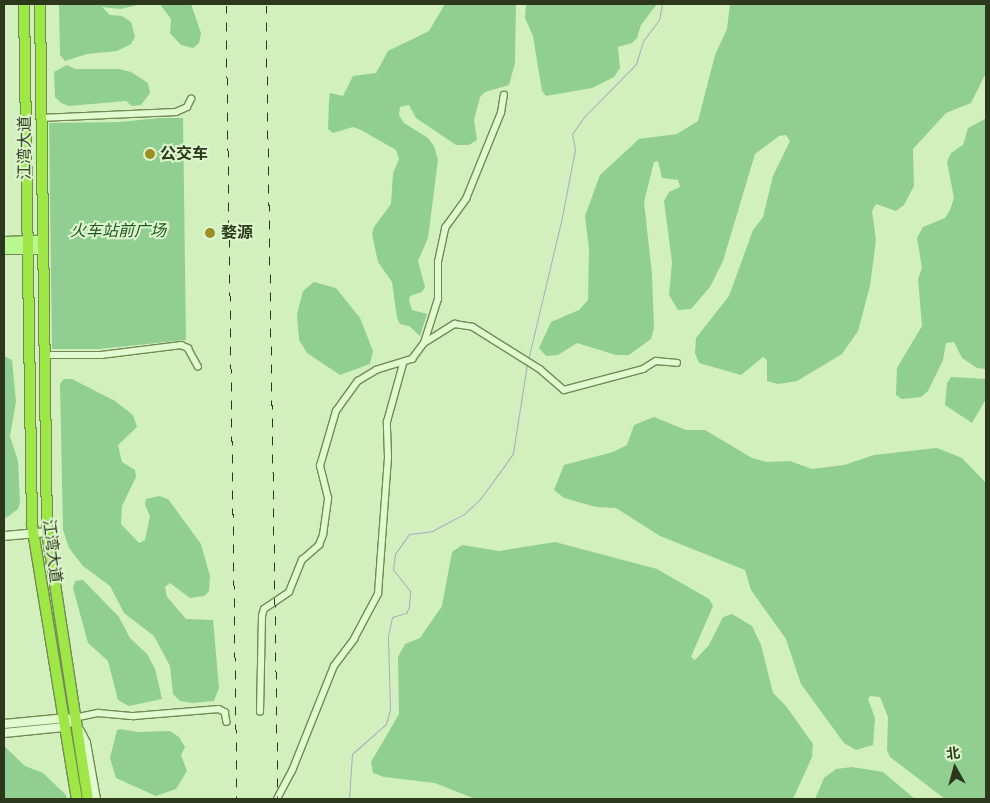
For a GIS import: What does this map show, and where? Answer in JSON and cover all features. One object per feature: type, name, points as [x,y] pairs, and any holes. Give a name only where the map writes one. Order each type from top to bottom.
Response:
[{"type":"highway","name":"江湾大道","points":[[24,4],[26,245],[33,534],[62,723],[77,799]]},
{"type":"highway","name":"江湾大道","points":[[40,4],[41,244],[47,532],[74,718],[88,799]]},
{"type":"main road","points":[[4,241],[26,245]]},
{"type":"main road","points":[[4,249],[41,244]]},
{"type":"main road","points":[[4,536],[47,532]]},
{"type":"main road","points":[[4,734],[62,723],[74,718],[86,743],[96,799]]},
{"type":"main road","points":[[4,724],[62,723]]},
{"type":"street","points":[[260,712],[262,616],[264,609],[289,592],[302,560],[319,545],[323,535],[328,498],[320,466],[336,411],[358,381],[376,370],[402,364],[419,353],[438,299],[438,262],[446,228],[466,200],[501,113],[504,95]]},
{"type":"street","points":[[40,118],[176,112],[187,108],[191,99]]},
{"type":"street","points":[[424,343],[452,325],[466,324],[528,361],[564,390],[643,369],[656,361],[677,363]]},
{"type":"street","points":[[44,355],[101,355],[181,345],[188,348],[198,366]]},
{"type":"street","points":[[277,799],[292,771],[334,666],[354,639],[378,594],[388,457],[386,422],[402,364]]},
{"type":"street","points":[[74,718],[98,713],[134,716],[219,709],[225,712],[226,722]]},
{"type":"green space","points":[[59,4],[141,4],[121,9],[102,7],[110,15],[122,16],[131,22],[135,37],[131,44],[117,51],[87,54],[65,61],[60,55]]},
{"type":"green space","points":[[160,4],[191,4],[201,33],[199,43],[193,48],[181,45],[170,33],[171,19]]},
{"type":"green space","points":[[445,4],[516,4],[515,63],[509,85],[485,92],[480,97],[474,120],[477,140],[469,145],[456,145],[416,118],[409,105],[400,107],[399,115],[404,123],[428,138],[434,146],[438,160],[428,238],[418,261],[425,287],[422,292],[410,296],[409,300],[412,310],[427,314],[420,336],[409,326],[400,324],[397,318],[392,282],[378,262],[372,234],[374,227],[391,204],[393,173],[399,159],[396,150],[353,127],[333,133],[328,129],[329,100],[330,93],[343,96],[353,76],[376,73],[388,51],[429,31]]},
{"type":"green space","points":[[526,4],[657,4],[641,25],[637,38],[632,43],[618,47],[620,68],[614,77],[592,88],[546,96],[542,91],[533,36],[525,18]]},
{"type":"green space","points":[[730,4],[986,4],[986,73],[971,103],[946,113],[913,149],[914,186],[904,205],[896,211],[876,204],[872,211],[876,240],[870,286],[858,331],[842,354],[797,381],[778,384],[767,381],[767,360],[763,357],[741,375],[699,363],[695,353],[696,338],[729,296],[753,230],[763,217],[773,176],[790,141],[786,135],[779,136],[755,154],[723,261],[710,287],[691,309],[678,310],[669,295],[672,262],[664,201],[669,192],[680,187],[678,180],[662,178],[658,161],[654,162],[644,202],[652,274],[654,328],[651,339],[629,355],[616,355],[577,343],[558,355],[546,356],[539,348],[551,322],[579,310],[588,300],[589,249],[585,216],[600,175],[639,139],[677,134],[698,121],[715,55],[727,29]]},
{"type":"green space","points":[[67,65],[75,69],[119,69],[131,72],[148,83],[150,93],[141,105],[132,106],[126,101],[69,106],[61,103],[55,97],[54,72]]},
{"type":"green space","points":[[986,112],[986,369],[977,368],[962,358],[954,342],[946,343],[943,360],[928,391],[921,397],[902,399],[896,395],[897,368],[922,326],[918,279],[922,268],[917,238],[923,227],[945,218],[950,210],[954,198],[947,162],[951,153],[963,145],[968,128],[985,119]]},
{"type":"green space","name":"火车站前广场","points":[[183,118],[186,340],[99,349],[52,349],[49,123],[120,122]]},
{"type":"green space","points":[[314,282],[336,288],[360,318],[373,351],[370,364],[340,375],[307,353],[299,340],[297,314],[303,291]]},
{"type":"green space","points":[[4,356],[12,360],[16,402],[10,436],[18,461],[20,502],[18,509],[6,518],[4,517]]},
{"type":"green space","points":[[951,377],[986,379],[986,399],[972,423],[945,405],[947,383]]},
{"type":"green space","points":[[64,379],[72,379],[115,401],[133,415],[137,427],[118,445],[122,462],[135,470],[136,477],[122,506],[121,524],[139,543],[145,540],[150,516],[145,505],[146,499],[159,496],[168,499],[201,544],[210,576],[209,591],[204,596],[190,598],[170,583],[165,587],[167,597],[186,619],[213,620],[219,688],[214,701],[192,703],[180,701],[173,694],[170,666],[154,636],[124,613],[110,586],[83,566],[69,548],[63,530],[60,384]]},
{"type":"green space","points":[[654,417],[686,430],[705,430],[752,458],[767,462],[790,461],[812,469],[844,465],[874,455],[937,448],[962,458],[986,483],[986,799],[945,799],[890,757],[887,750],[888,717],[880,697],[870,696],[868,699],[875,718],[873,745],[856,750],[844,743],[801,684],[786,639],[751,590],[745,570],[660,536],[616,508],[596,507],[564,498],[554,490],[564,465],[613,452],[627,445],[634,425]]},
{"type":"green space","points":[[555,542],[657,569],[709,599],[713,606],[691,657],[695,660],[709,645],[723,617],[732,614],[752,626],[761,645],[773,693],[786,706],[813,744],[812,757],[793,799],[475,799],[435,783],[384,777],[373,773],[371,762],[399,714],[398,657],[405,644],[420,638],[442,606],[452,552],[462,545],[499,551]]},
{"type":"green space","points":[[83,580],[119,617],[130,638],[147,654],[155,669],[162,699],[129,706],[118,700],[108,661],[88,643],[73,588],[75,581]]},
{"type":"green space","points":[[117,730],[138,732],[170,731],[179,737],[185,747],[181,755],[187,771],[176,789],[156,796],[116,778],[110,758]]},
{"type":"green space","points":[[4,746],[25,766],[43,773],[66,795],[67,799],[4,799]]},
{"type":"green space","points":[[852,767],[883,772],[915,799],[815,799],[824,778],[836,769]]},
{"type":"waterway","points":[[528,360],[561,222],[575,149],[572,134],[584,117],[636,64],[643,41],[659,20],[662,4]]},
{"type":"waterway","points":[[349,799],[352,754],[386,724],[390,709],[388,636],[392,617],[406,613],[409,607],[410,591],[393,569],[395,554],[409,534],[432,531],[464,514],[480,499],[505,465],[513,453],[527,364]]},
{"type":"railway","points":[[226,4],[237,799]]},
{"type":"railway","points":[[266,4],[278,799]]},
{"type":"place","name":"公交车","points":[[150,154]]},
{"type":"place","name":"婺源","points":[[210,233]]}]
